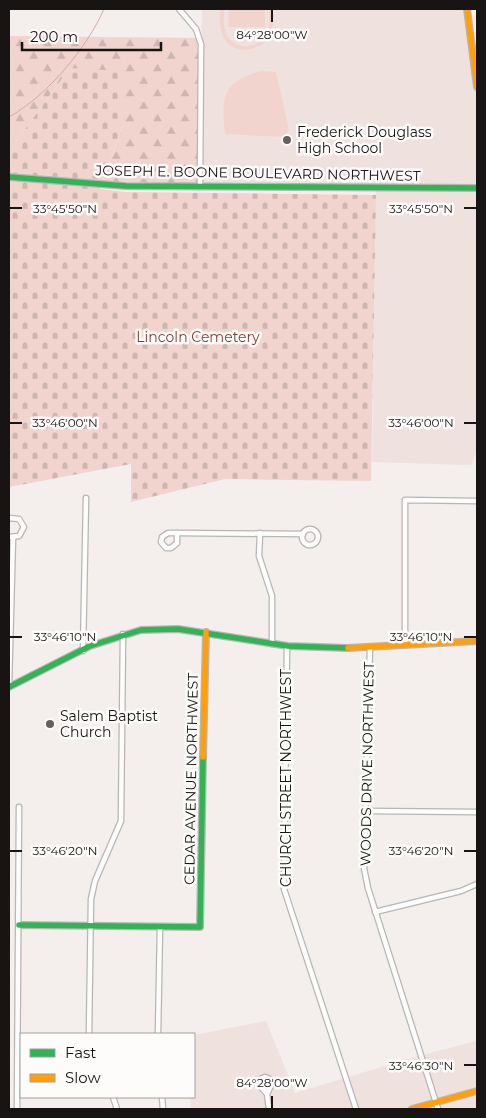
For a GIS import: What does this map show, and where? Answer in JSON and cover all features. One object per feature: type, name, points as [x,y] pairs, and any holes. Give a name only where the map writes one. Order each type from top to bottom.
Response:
[{"type":"street","points":[[179,9],[196,29],[202,44],[200,187]]},
{"type":"street","points":[[467,9],[477,87]]},
{"type":"street","points":[[470,34],[477,34]]},
{"type":"street","name":"JOSEPH E. BOONE BOULEVARD NORTHWEST","points":[[9,177],[126,186],[477,188]]},
{"type":"street","points":[[468,188],[477,184]]},
{"type":"street","points":[[468,188],[477,192]]},
{"type":"street","points":[[83,651],[86,498]]},
{"type":"street","points":[[405,645],[405,500],[477,501]]},
{"type":"street","points":[[9,518],[16,517],[24,524],[22,534],[11,537],[9,687],[123,634],[164,629],[206,632],[287,646],[370,648],[477,641]]},
{"type":"street","points":[[177,533],[302,534]]},
{"type":"street","points":[[260,533],[259,556],[272,596],[272,644]]},
{"type":"street","name":"CEDAR AVENUE NORTHWEST","points":[[160,927],[200,927],[206,632]]},
{"type":"street","points":[[88,1033],[90,926],[95,881],[121,821],[123,634]]},
{"type":"street","name":"CHURCH STREET NORTHWEST","points":[[287,646],[284,889],[356,1109]]},
{"type":"street","name":"WOODS DRIVE NORTHWEST","points":[[370,648],[364,868],[375,912],[437,1106]]},
{"type":"street","points":[[16,1109],[19,808]]},
{"type":"street","points":[[366,811],[477,812]]},
{"type":"street","points":[[375,912],[461,891],[477,884]]},
{"type":"street","points":[[19,925],[160,927],[158,1033]]},
{"type":"street","points":[[412,1109],[437,1106],[477,1091]]},
{"type":"street","points":[[267,1094],[269,1109]]},
{"type":"shaded area","points":[[202,9],[467,9],[477,74],[477,451],[471,465],[372,462],[376,186],[199,184]]},
{"type":"shaded area","points":[[266,1021],[295,1093],[418,1056],[477,1041],[477,1109],[191,1109],[190,1098],[195,1098],[195,1035]]},
{"type":"green space","points":[[220,9],[224,9],[224,27],[229,39],[234,43],[246,46],[259,43],[264,39],[269,27],[269,9],[273,9],[272,38],[252,49],[238,49],[232,46],[227,42],[222,33]]},
{"type":"green space","points":[[229,9],[265,9],[265,27],[228,27]]},
{"type":"green space","points":[[9,36],[201,38],[199,184],[103,181],[122,127],[70,68],[9,151]]},
{"type":"green space","name":"Lincoln Cemetery","points":[[70,68],[122,71],[122,127],[100,189],[126,192],[376,195],[371,481],[225,479],[131,502],[131,464],[9,487],[9,151]]},
{"type":"green space","points":[[260,71],[276,72],[289,130],[284,137],[225,134],[223,110],[227,93],[231,86],[238,81]]},
{"type":"waterway","points":[[9,117],[37,97],[64,70],[97,24],[104,9]]},
{"type":"traffic: fast","points":[[9,177],[126,186],[477,188]]},
{"type":"traffic: fast","points":[[9,687],[90,646],[141,630],[178,629],[288,646],[348,648]]},
{"type":"traffic: fast","points":[[19,925],[200,927],[203,757]]},
{"type":"traffic: slow","points":[[467,9],[477,87]]},
{"type":"traffic: slow","points":[[203,757],[206,632]]},
{"type":"traffic: slow","points":[[348,648],[477,641]]},
{"type":"traffic: slow","points":[[412,1109],[477,1091]]},
{"type":"place","name":"Frederick Douglass High School","points":[[287,140]]},
{"type":"place","name":"Salem Baptist Church","points":[[50,724]]}]
